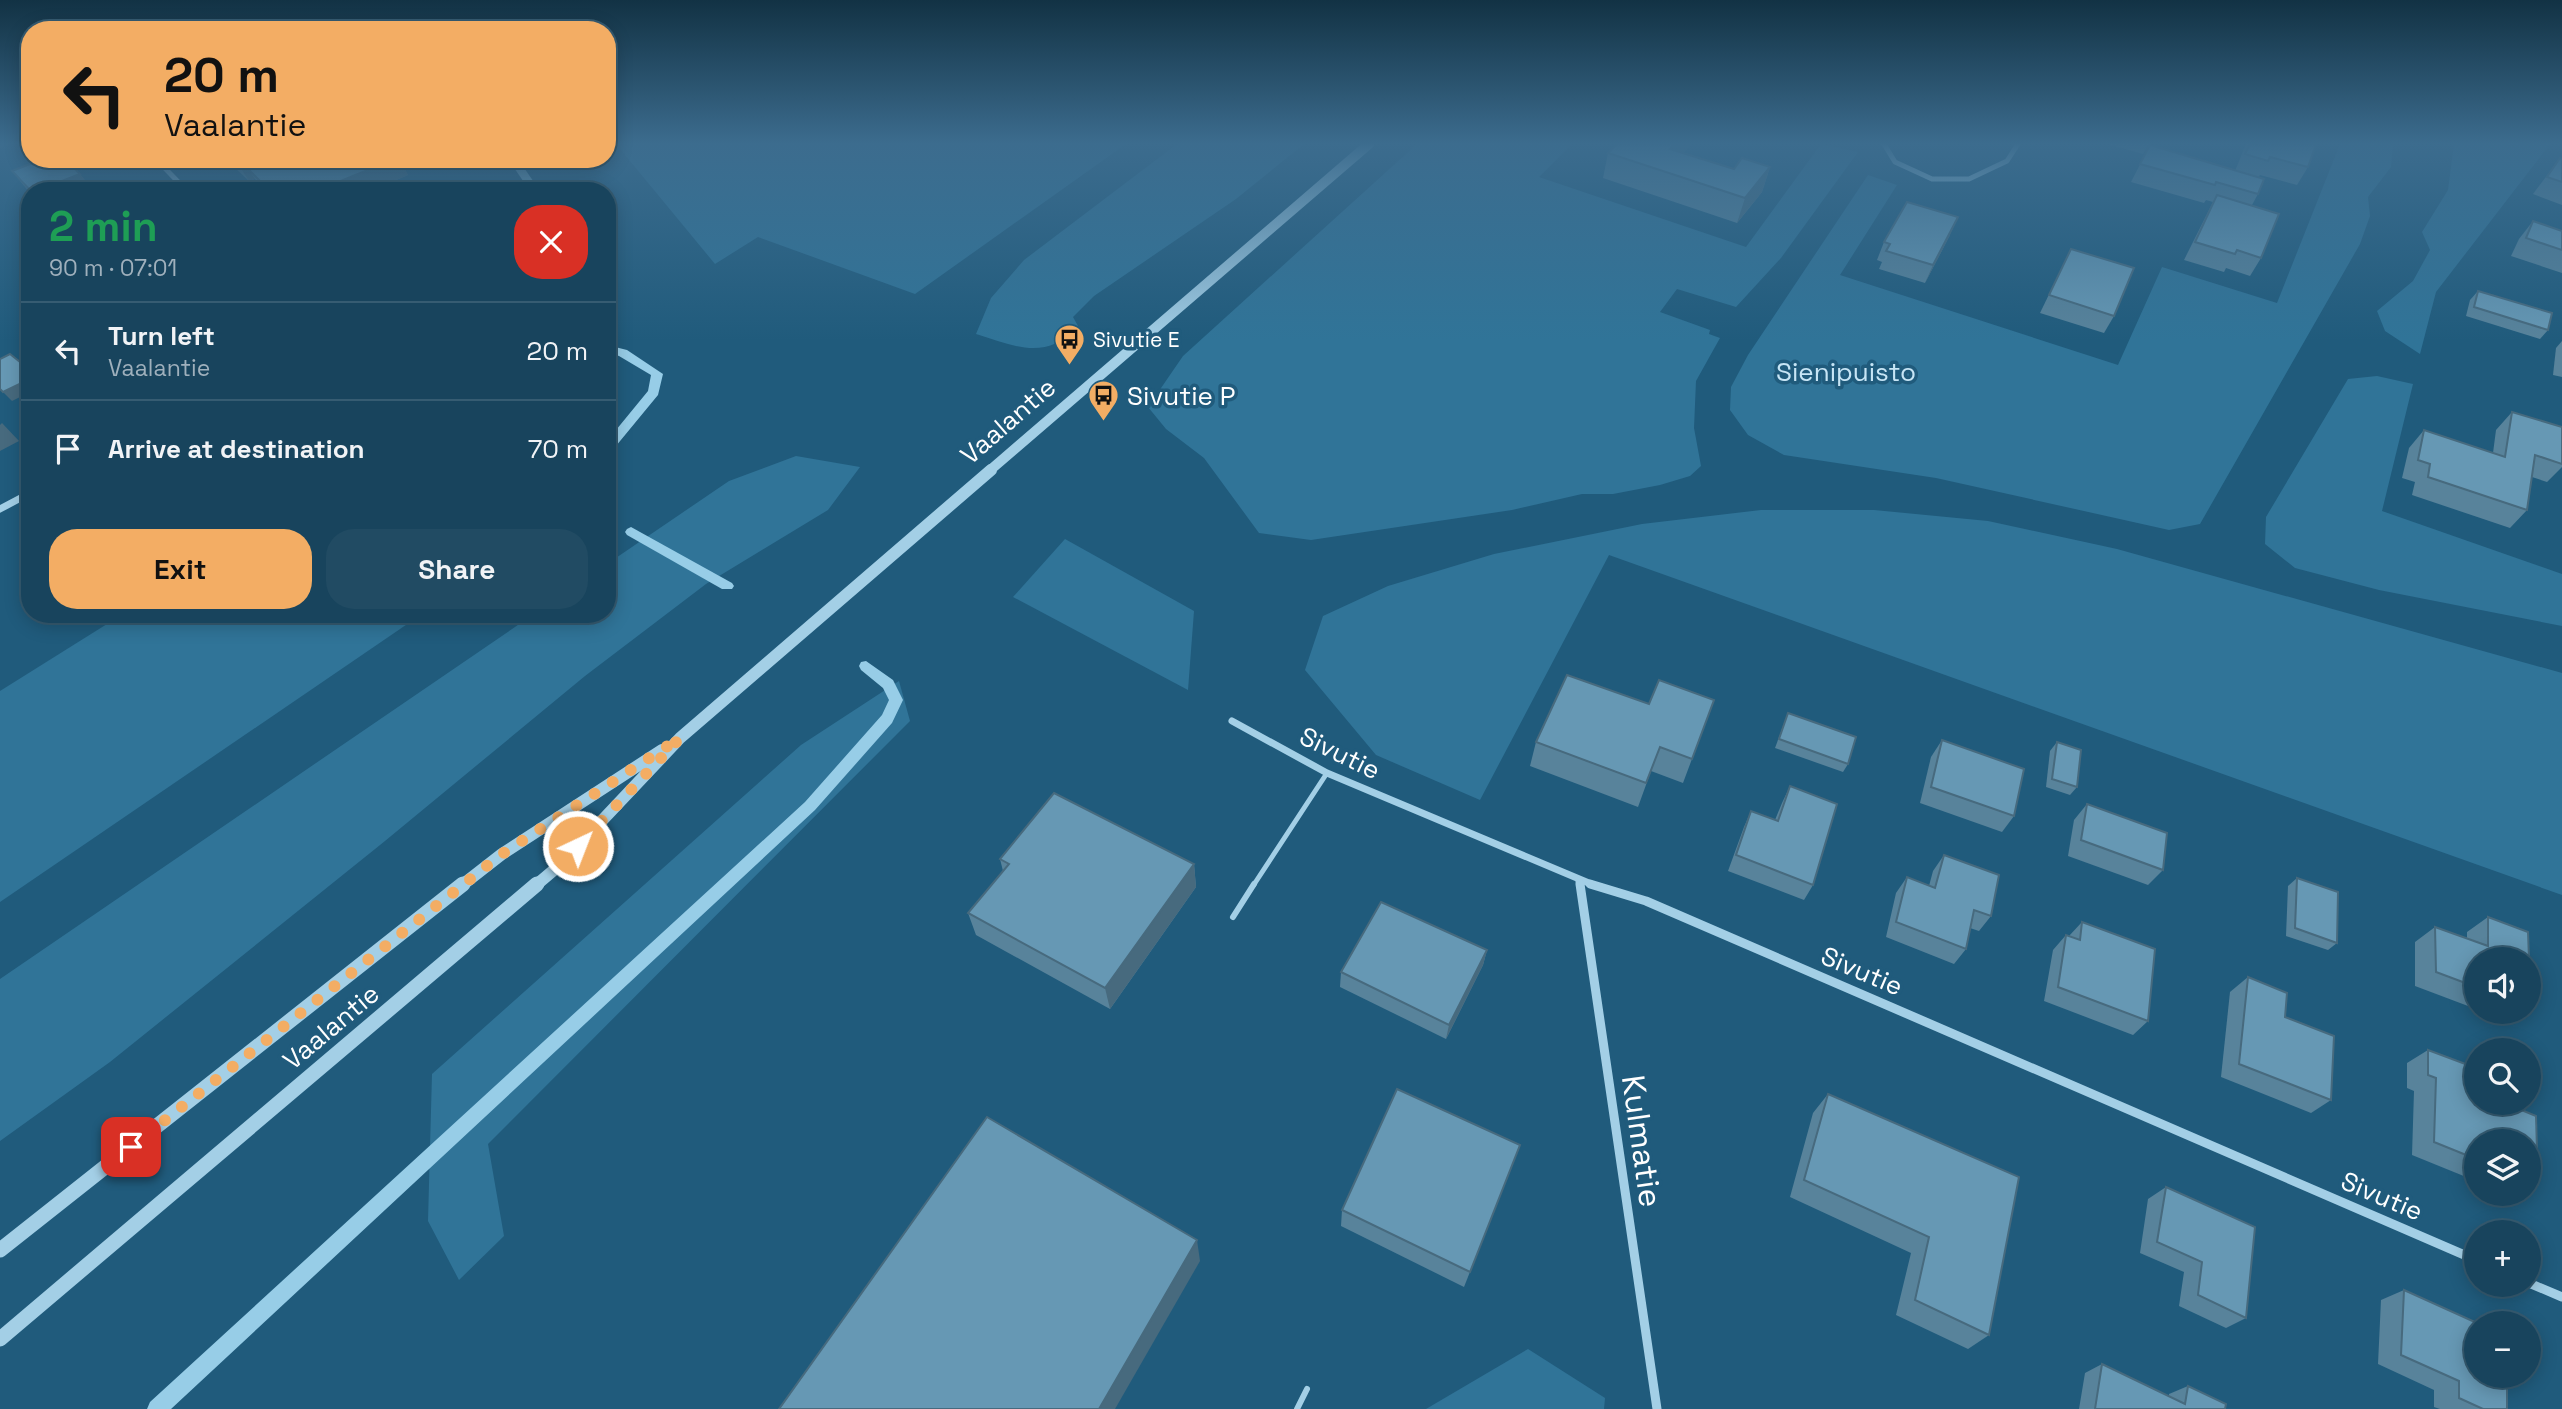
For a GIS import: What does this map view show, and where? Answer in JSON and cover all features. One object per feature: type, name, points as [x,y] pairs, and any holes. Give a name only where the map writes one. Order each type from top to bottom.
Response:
[{"type":"street","name":"Vaalantie","points":[[0,1339],[561,864],[680,738],[1293,210]]},
{"type":"street","points":[[0,509],[21,498]]},
{"type":"street","name":"Sivutie","points":[[1232,721],[1327,772],[1579,881],[1646,901],[2464,1255]]},
{"type":"street","name":"Vaalantie","points":[[0,1250],[502,854],[680,738]]},
{"type":"street","name":"Kulmatie","points":[[1579,881],[1657,1409]]},
{"type":"street","points":[[2541,1288],[2562,1297]]},
{"type":"lane","points":[[1233,917],[1327,772]]},
{"type":"lane","points":[[1297,1409],[1307,1389]]},
{"type":"green space","points":[[670,210],[1034,210],[915,294],[758,237],[715,264]]},
{"type":"green space","points":[[1090,210],[1220,210],[1094,296],[1073,317],[1078,326],[1066,337],[1042,348],[1017,346],[976,334],[991,298],[1024,260]]},
{"type":"green space","points":[[1344,210],[1636,210],[1746,247],[1773,210],[1816,210],[1781,258],[1736,307],[1677,289],[1660,312],[1710,330],[1709,334],[1720,338],[1696,381],[1694,428],[1701,466],[1690,476],[1660,485],[1613,494],[1582,494],[1512,510],[1311,540],[1259,533],[1204,458],[1166,429],[1148,407],[1183,356]]},
{"type":"green space","name":"Sienipuisto","points":[[1845,210],[1881,210],[1840,275],[2118,365],[2162,267],[2277,303],[2314,210],[2369,210],[2370,216],[2360,244],[2200,524],[2169,530],[1936,478],[1784,455],[1748,435],[1730,410],[1731,387],[1748,355]]},
{"type":"green space","points":[[2436,210],[2499,210],[2436,292],[2420,354],[2385,331],[2377,311],[2413,281],[2430,250],[2422,232]]},
{"type":"green space","points":[[2377,376],[2413,384],[2382,511],[2562,574],[2562,626],[2379,590],[2295,568],[2265,544],[2266,517],[2348,379]]},
{"type":"green space","points":[[796,456],[860,467],[828,510],[706,584],[585,676],[110,1062],[0,1141],[0,979],[521,623],[616,623],[616,558],[729,481]]},
{"type":"green space","points":[[1761,510],[1874,510],[1988,521],[2117,549],[2562,673],[2562,895],[1609,555],[1480,800],[1376,755],[1305,670],[1323,616],[1388,586],[1494,554],[1642,524]]},
{"type":"green space","points":[[1065,539],[1194,611],[1188,690],[1013,597]]},
{"type":"green space","points":[[109,623],[409,623],[0,902],[0,691]]},
{"type":"green space","points":[[899,681],[910,721],[488,1144],[504,1236],[459,1280],[428,1221],[432,1074],[801,745]]},
{"type":"green space","points":[[1528,1349],[1605,1398],[1604,1409],[1426,1409]]},
{"type":"building","points":[[1903,210],[1933,210],[1958,217],[1933,265],[1886,251],[1890,244],[1884,242]]},
{"type":"building","points":[[2210,210],[2265,210],[2279,214],[2261,258],[2237,250],[2235,254],[2195,242]]},
{"type":"building","points":[[2533,221],[2562,231],[2562,250],[2526,238]]},
{"type":"building","points":[[2071,249],[2134,268],[2114,316],[2049,295]]},
{"type":"building","points":[[2478,291],[2552,313],[2548,330],[2474,307]]},
{"type":"building","points":[[10,354],[21,363],[21,383],[3,392],[0,389],[0,359]]},
{"type":"building","points":[[2512,412],[2562,427],[2562,464],[2535,455],[2527,510],[2428,477],[2430,464],[2418,460],[2424,430],[2505,457]]},
{"type":"building","points":[[1567,675],[1649,704],[1659,680],[1714,700],[1692,759],[1660,747],[1646,783],[1536,742]]},
{"type":"building","points":[[1788,713],[1856,737],[1848,764],[1779,739]]},
{"type":"building","points":[[1942,740],[2024,769],[2014,816],[1931,787]]},
{"type":"building","points":[[2057,742],[2081,750],[2077,787],[2052,779]]},
{"type":"building","points":[[1790,786],[1837,804],[1813,885],[1736,855],[1751,811],[1778,821]]},
{"type":"building","points":[[1054,793],[1194,864],[1105,988],[968,913],[1009,864],[1000,859]]},
{"type":"building","points":[[2087,804],[2167,833],[2163,870],[2081,840]]},
{"type":"building","points":[[1944,855],[1999,875],[1991,916],[1974,910],[1966,949],[1896,922],[1907,877],[1935,888]]},
{"type":"building","points":[[2297,878],[2338,892],[2337,943],[2295,928]]},
{"type":"building","points":[[1381,902],[1487,950],[1449,1025],[1341,972]]},
{"type":"building","points":[[2488,917],[2528,932],[2529,947],[2464,947],[2464,982],[2436,972],[2435,927],[2488,946]]},
{"type":"building","points":[[2082,922],[2155,949],[2148,1021],[2058,987],[2066,935],[2080,940]]},
{"type":"building","points":[[2248,977],[2287,993],[2285,1017],[2334,1036],[2331,1100],[2239,1064]]},
{"type":"building","points":[[2428,1050],[2464,1064],[2464,1115],[2534,1115],[2536,1116],[2536,1129],[2464,1129],[2464,1154],[2434,1142],[2436,1078],[2428,1075]]},
{"type":"building","points":[[1397,1089],[1520,1145],[1470,1272],[1342,1210]]},
{"type":"building","points":[[1828,1094],[2019,1177],[1989,1335],[1915,1300],[1929,1237],[1804,1180]]},
{"type":"building","points":[[987,1117],[1197,1240],[1099,1409],[779,1409]]},
{"type":"building","points":[[2166,1187],[2255,1227],[2246,1318],[2198,1295],[2202,1262],[2157,1242]]},
{"type":"building","points":[[2404,1290],[2464,1317],[2464,1388],[2507,1388],[2507,1409],[2483,1409],[2459,1398],[2459,1381],[2401,1355]]},
{"type":"building","points":[[2102,1364],[2185,1404],[2188,1386],[2226,1404],[2225,1409],[2095,1409]]},
{"type":"waterway","points":[[616,351],[657,374],[654,392],[616,438]]},
{"type":"waterway","points":[[631,532],[727,586]]},
{"type":"waterway","points":[[157,1409],[810,806],[887,719],[896,700],[888,684],[866,666]]},
{"type":"place","name":"Sivutie E","points":[[1070,367]]},
{"type":"place","name":"Sivutie P","points":[[1104,423]]},
{"type":"route","points":[[131,1147],[502,854],[680,738],[578,846]]}]
